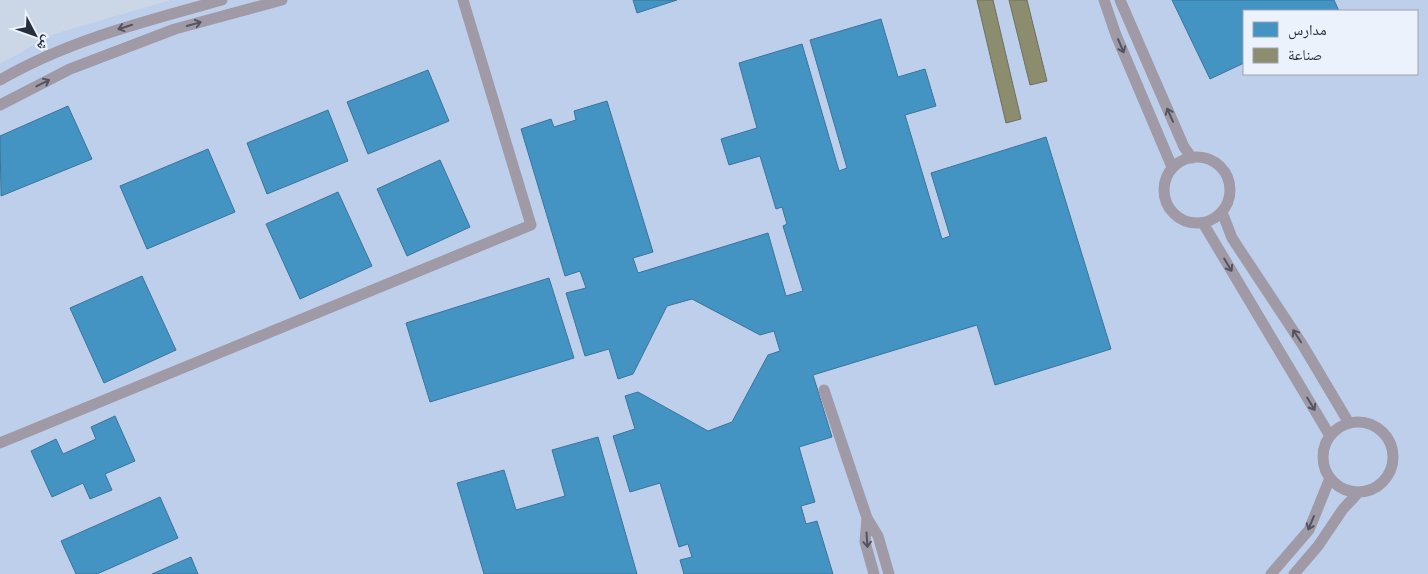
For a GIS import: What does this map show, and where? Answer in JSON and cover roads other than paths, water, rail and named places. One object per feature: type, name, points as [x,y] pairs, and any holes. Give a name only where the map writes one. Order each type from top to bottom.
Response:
[{"type":"street","points":[[0,80],[54,53],[94,38],[142,22],[222,0]]},
{"type":"street","points":[[0,105],[70,69],[175,29],[282,0]]},
{"type":"street","points":[[0,443],[531,225],[463,0]]},
{"type":"street","points":[[1104,0],[1116,35],[1172,167]]},
{"type":"street","points":[[1120,0],[1184,147],[1192,158]]},
{"type":"street","points":[[1192,158],[1214,161],[1223,169],[1228,179],[1230,191],[1228,202],[1222,212],[1213,219],[1203,223],[1183,220],[1174,214],[1164,196],[1164,186],[1172,167],[1181,161],[1192,158]]},
{"type":"street","points":[[1222,212],[1232,238],[1302,344],[1349,423]]},
{"type":"street","points":[[1203,223],[1330,436]]},
{"type":"street","points":[[824,390],[867,518],[878,536],[889,574]]},
{"type":"street","points":[[1361,422],[1373,425],[1383,432],[1390,442],[1393,454],[1392,466],[1380,485],[1370,490],[1359,492],[1338,486],[1330,478],[1325,468],[1323,457],[1325,446],[1330,436],[1338,428],[1349,423],[1361,422]]},
{"type":"street","points":[[1271,574],[1309,530],[1330,478]]},
{"type":"street","points":[[1294,574],[1318,546],[1343,509],[1359,492]]},
{"type":"street","points":[[867,518],[865,542],[874,574]]}]
